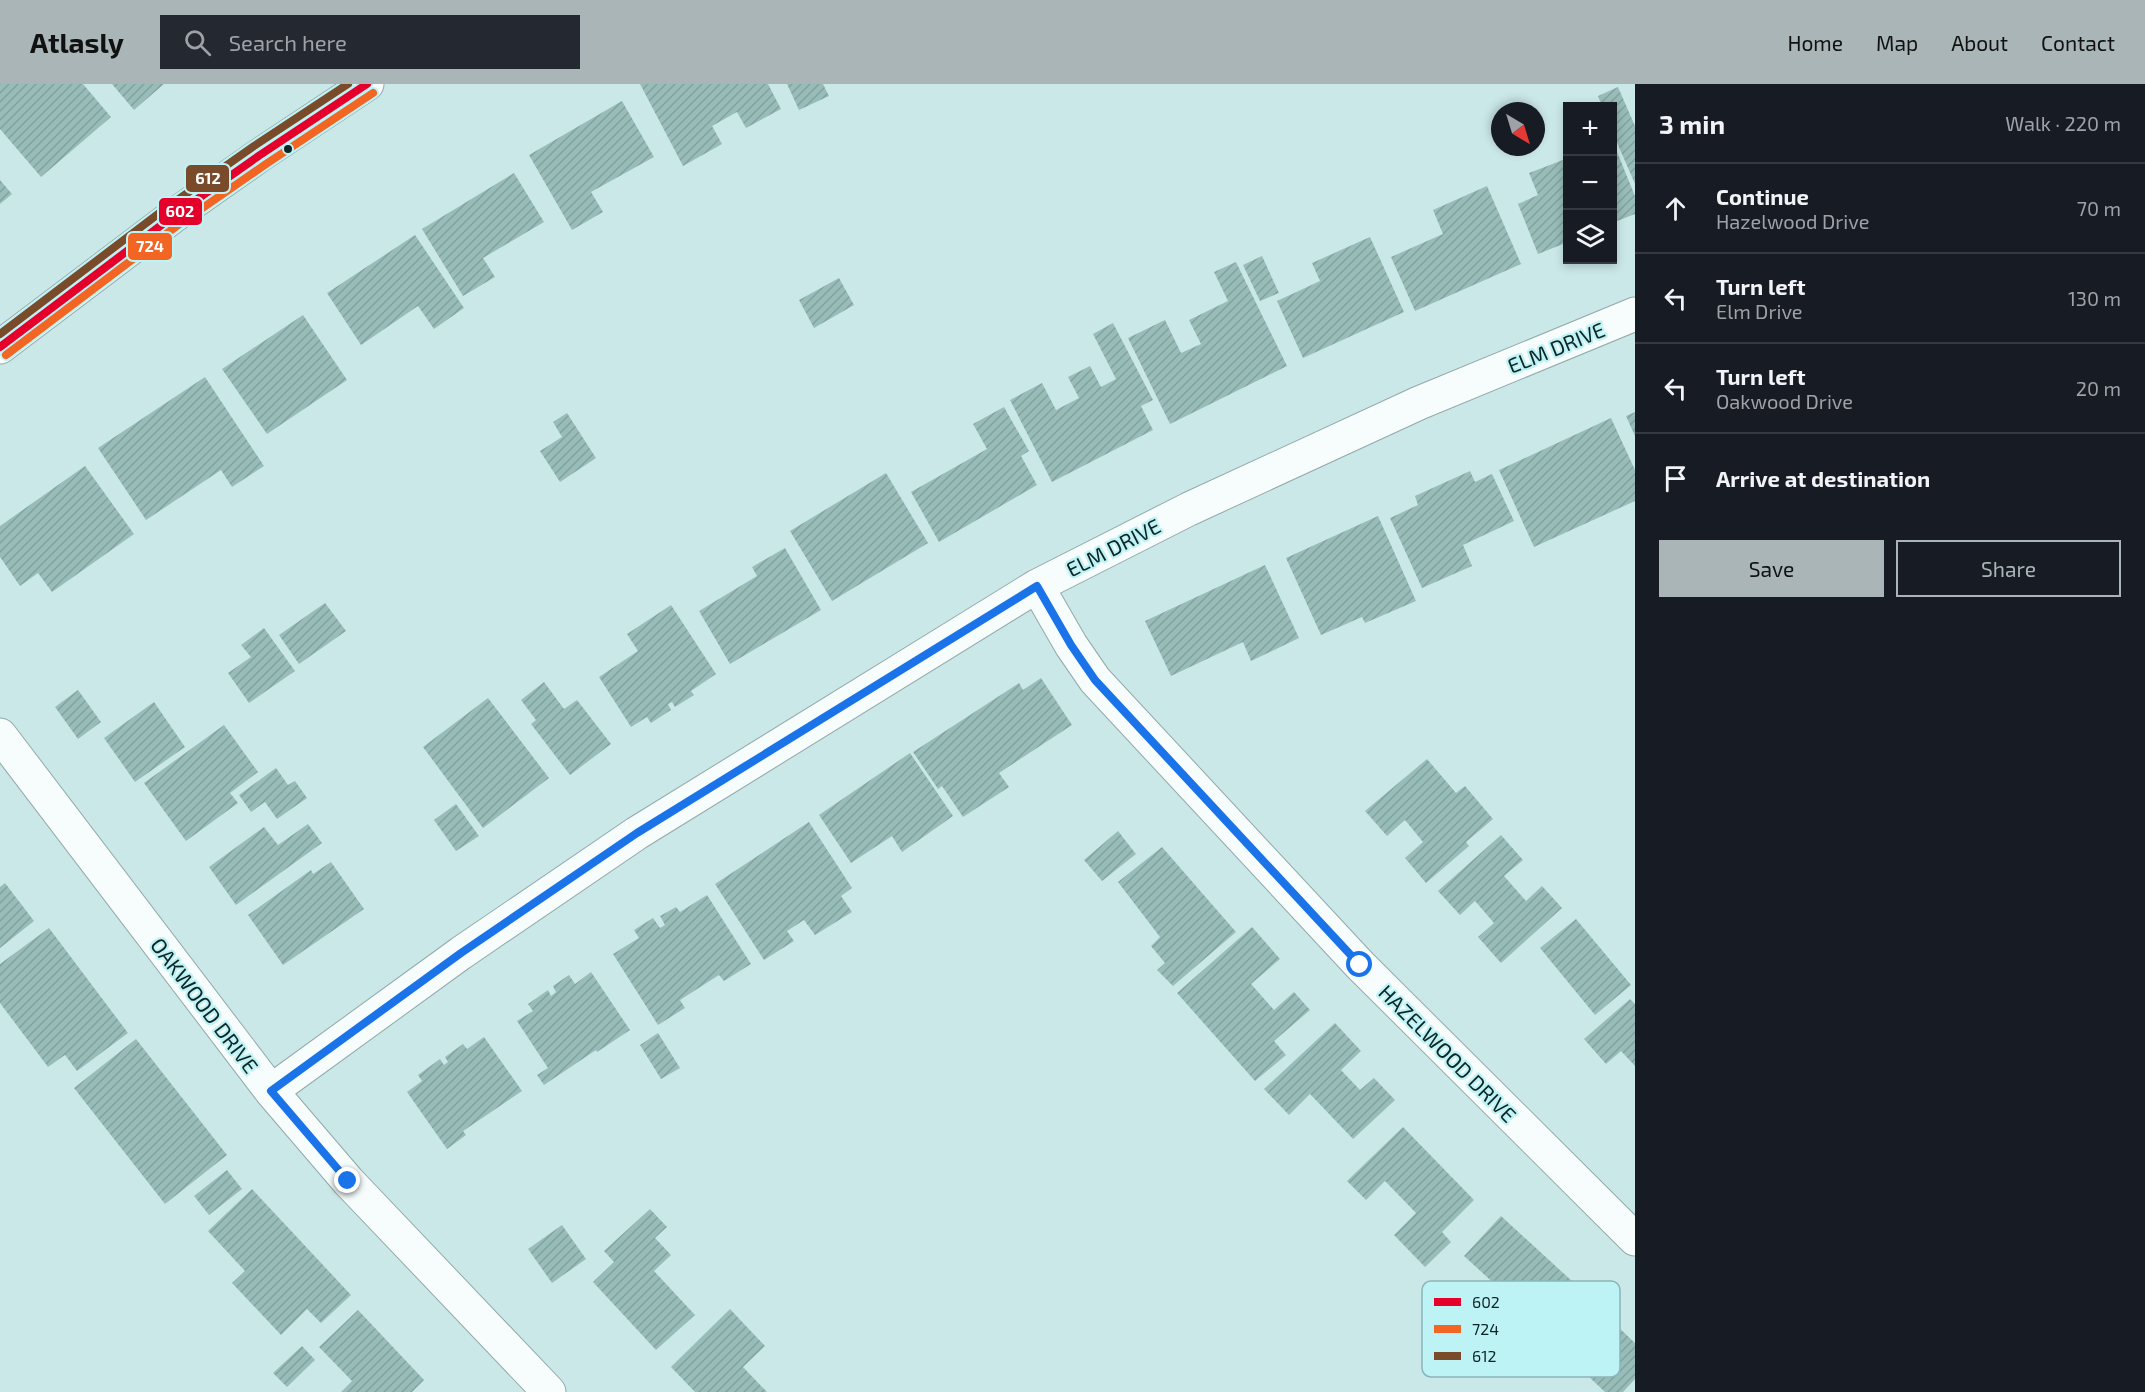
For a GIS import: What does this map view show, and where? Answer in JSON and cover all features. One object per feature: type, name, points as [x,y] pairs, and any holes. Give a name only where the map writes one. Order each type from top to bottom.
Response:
[{"type":"street","points":[[0,347],[172,217],[367,84]]},
{"type":"street","name":"ELM DRIVE","points":[[271,1091],[461,953],[637,833],[1037,586],[1189,509],[1419,403],[1635,314]]},
{"type":"street","name":"HAZELWOOD DRIVE","points":[[1037,586],[1071,645],[1103,689],[1360,965],[1635,1239]]},
{"type":"street","name":"OAKWOOD DRIVE","points":[[0,735],[271,1091],[348,1181],[549,1392]]},
{"type":"building","points":[[0,84],[83,84],[111,117],[41,177],[0,129]]},
{"type":"building","points":[[112,84],[164,84],[134,110]]},
{"type":"building","points":[[640,84],[768,84],[781,109],[746,128],[737,112],[712,126],[722,144],[683,166]]},
{"type":"building","points":[[787,84],[823,84],[829,96],[799,110]]},
{"type":"building","points":[[1618,87],[1635,126],[1635,184],[1617,143],[1617,102],[1600,102],[1598,96]]},
{"type":"building","points":[[622,101],[654,157],[591,192],[603,212],[572,230],[529,155]]},
{"type":"building","points":[[1617,152],[1635,196],[1635,214],[1617,221]]},
{"type":"building","points":[[1563,160],[1563,244],[1538,254],[1518,204],[1538,195],[1529,173]]},
{"type":"building","points":[[514,173],[544,222],[483,258],[495,277],[463,296],[422,229]]},
{"type":"building","points":[[0,180],[12,194],[0,204]]},
{"type":"building","points":[[1487,186],[1521,264],[1415,311],[1391,257],[1443,234],[1433,210]]},
{"type":"building","points":[[415,235],[464,308],[434,329],[418,306],[361,345],[327,293]]},
{"type":"building","points":[[1370,237],[1404,312],[1303,358],[1277,301],[1320,281],[1312,263]]},
{"type":"building","points":[[1262,256],[1279,293],[1260,301],[1243,265]]},
{"type":"building","points":[[1236,262],[1287,366],[1170,424],[1128,338],[1165,320],[1181,353],[1201,344],[1189,320],[1228,301],[1214,272]]},
{"type":"building","points":[[839,278],[854,305],[814,328],[799,300]]},
{"type":"building","points":[[303,315],[347,380],[267,434],[222,369]]},
{"type":"building","points":[[1113,323],[1153,400],[1141,406],[1153,430],[1052,482],[1010,400],[1042,383],[1056,410],[1079,398],[1068,377],[1090,366],[1101,387],[1116,379],[1093,334]]},
{"type":"building","points":[[205,377],[264,466],[232,487],[221,470],[146,520],[98,448]]},
{"type":"building","points":[[1004,407],[1029,451],[1021,456],[1037,485],[939,542],[911,492],[987,449],[973,424]]},
{"type":"building","points":[[1635,412],[1635,436],[1626,416]]},
{"type":"building","points":[[567,413],[596,458],[560,482],[540,451],[562,437],[553,422]]},
{"type":"building","points":[[1611,418],[1635,470],[1635,501],[1534,547],[1499,470]]},
{"type":"building","points":[[85,466],[134,534],[52,592],[38,573],[20,586],[0,557],[0,526]]},
{"type":"building","points":[[1470,471],[1475,482],[1492,474],[1514,521],[1463,545],[1472,566],[1422,588],[1390,518],[1418,505],[1415,496]]},
{"type":"building","points":[[886,473],[928,543],[832,601],[790,531]]},
{"type":"building","points":[[1378,516],[1416,601],[1365,623],[1362,617],[1321,635],[1286,558]]},
{"type":"building","points":[[785,548],[821,610],[730,664],[699,611],[757,576],[752,567]]},
{"type":"building","points":[[1265,565],[1299,638],[1251,661],[1243,642],[1171,676],[1145,621]]},
{"type":"building","points":[[325,603],[346,631],[299,664],[279,635]]},
{"type":"building","points":[[671,605],[716,674],[691,691],[694,695],[675,707],[672,702],[668,704],[671,710],[651,723],[647,717],[631,727],[599,677],[638,651],[627,634]]},
{"type":"building","points":[[264,628],[295,671],[249,703],[228,673],[251,657],[241,645]]},
{"type":"building","points":[[1041,678],[1072,725],[999,773],[1009,787],[963,817],[942,786],[938,789],[913,752],[1019,683],[1023,690]]},
{"type":"building","points":[[544,682],[564,709],[577,700],[611,744],[570,775],[531,724],[536,720],[521,700]]},
{"type":"building","points":[[78,690],[101,722],[78,739],[55,707]]},
{"type":"building","points":[[488,698],[549,778],[483,828],[423,747]]},
{"type":"building","points":[[154,702],[185,747],[135,782],[104,738]]},
{"type":"building","points":[[224,725],[258,772],[230,793],[238,803],[186,841],[144,783]]},
{"type":"building","points":[[910,753],[953,816],[902,852],[892,836],[851,863],[819,815]]},
{"type":"building","points":[[1427,759],[1456,793],[1465,786],[1493,819],[1466,842],[1469,846],[1426,883],[1405,858],[1423,842],[1405,820],[1387,836],[1365,811]]},
{"type":"building","points":[[276,768],[288,785],[295,781],[307,798],[277,819],[265,802],[251,812],[239,795]]},
{"type":"building","points":[[456,804],[479,836],[456,851],[434,820]]},
{"type":"building","points":[[809,822],[852,888],[841,896],[852,912],[815,935],[804,920],[787,931],[794,941],[764,960],[715,884]]},
{"type":"building","points":[[308,824],[322,843],[236,905],[209,867],[264,827],[278,845]]},
{"type":"building","points":[[1118,831],[1136,854],[1102,881],[1084,860]]},
{"type":"building","points":[[1501,835],[1523,860],[1504,876],[1526,901],[1542,886],[1562,908],[1501,963],[1478,937],[1494,923],[1475,901],[1460,915],[1438,891]]},
{"type":"building","points":[[1162,847],[1236,932],[1173,986],[1157,970],[1165,963],[1151,946],[1160,937],[1118,882]]},
{"type":"building","points":[[331,862],[364,909],[283,965],[248,915],[311,870],[313,874]]},
{"type":"building","points":[[5,883],[34,921],[0,948],[0,887]]},
{"type":"building","points":[[707,895],[751,964],[724,981],[719,975],[680,1000],[685,1008],[658,1025],[613,954],[639,938],[634,930],[653,918],[660,928],[665,925],[660,916],[676,907],[680,912]]},
{"type":"building","points":[[1576,919],[1631,985],[1595,1015],[1540,948]]},
{"type":"building","points":[[1252,927],[1280,959],[1251,984],[1274,1010],[1294,992],[1310,1010],[1274,1041],[1286,1055],[1255,1081],[1177,993]]},
{"type":"building","points":[[49,928],[128,1033],[77,1071],[65,1055],[48,1067],[0,1003],[0,964]]},
{"type":"building","points":[[591,972],[630,1030],[544,1085],[537,1075],[548,1068],[517,1021],[533,1011],[528,1004],[548,990],[551,996],[556,992],[553,986],[569,975],[575,984]]},
{"type":"building","points":[[1630,999],[1635,1004],[1635,1066],[1621,1051],[1606,1064],[1584,1039]]},
{"type":"building","points":[[1335,1023],[1361,1051],[1341,1070],[1360,1090],[1374,1078],[1395,1100],[1353,1139],[1310,1094],[1289,1115],[1264,1089]]},
{"type":"building","points":[[658,1033],[680,1068],[661,1079],[640,1045]]},
{"type":"building","points":[[484,1037],[522,1091],[463,1131],[466,1135],[447,1149],[407,1092],[422,1081],[418,1075],[440,1059],[444,1065],[448,1062],[445,1057],[463,1044],[467,1049]]},
{"type":"building","points":[[136,1039],[227,1155],[165,1204],[74,1088]]},
{"type":"building","points":[[1403,1127],[1474,1200],[1442,1232],[1451,1242],[1425,1267],[1394,1235],[1416,1213],[1385,1181],[1366,1200],[1347,1181]]},
{"type":"building","points":[[227,1170],[242,1189],[209,1215],[194,1196]]},
{"type":"building","points":[[252,1189],[351,1295],[321,1323],[307,1309],[281,1335],[232,1283],[245,1271],[208,1231]]},
{"type":"building","points":[[650,1209],[667,1227],[655,1238],[671,1255],[654,1271],[695,1315],[656,1350],[593,1282],[614,1262],[604,1251]]},
{"type":"building","points":[[1501,1216],[1572,1281],[1491,1281],[1464,1256]]},
{"type":"building","points":[[562,1225],[586,1259],[552,1283],[528,1249]]},
{"type":"building","points":[[730,1309],[765,1346],[743,1367],[767,1392],[695,1392],[671,1367]]},
{"type":"building","points":[[358,1310],[424,1380],[412,1392],[341,1392],[352,1381],[319,1347]]},
{"type":"building","points":[[1620,1329],[1635,1343],[1635,1379],[1623,1392],[1605,1392],[1589,1377],[1620,1377]]},
{"type":"building","points":[[302,1346],[315,1360],[287,1387],[273,1373]]},
{"type":"transit line","name":"612","points":[[0,334],[166,208],[348,84]]},
{"type":"transit line","name":"602","points":[[0,347],[172,217],[367,84]]},
{"type":"transit line","name":"724","points":[[6,355],[178,225],[373,93]]},
{"type":"route","points":[[348,1181],[271,1091],[461,953],[637,833],[1037,586],[1071,645],[1095,680],[1360,965]]}]
